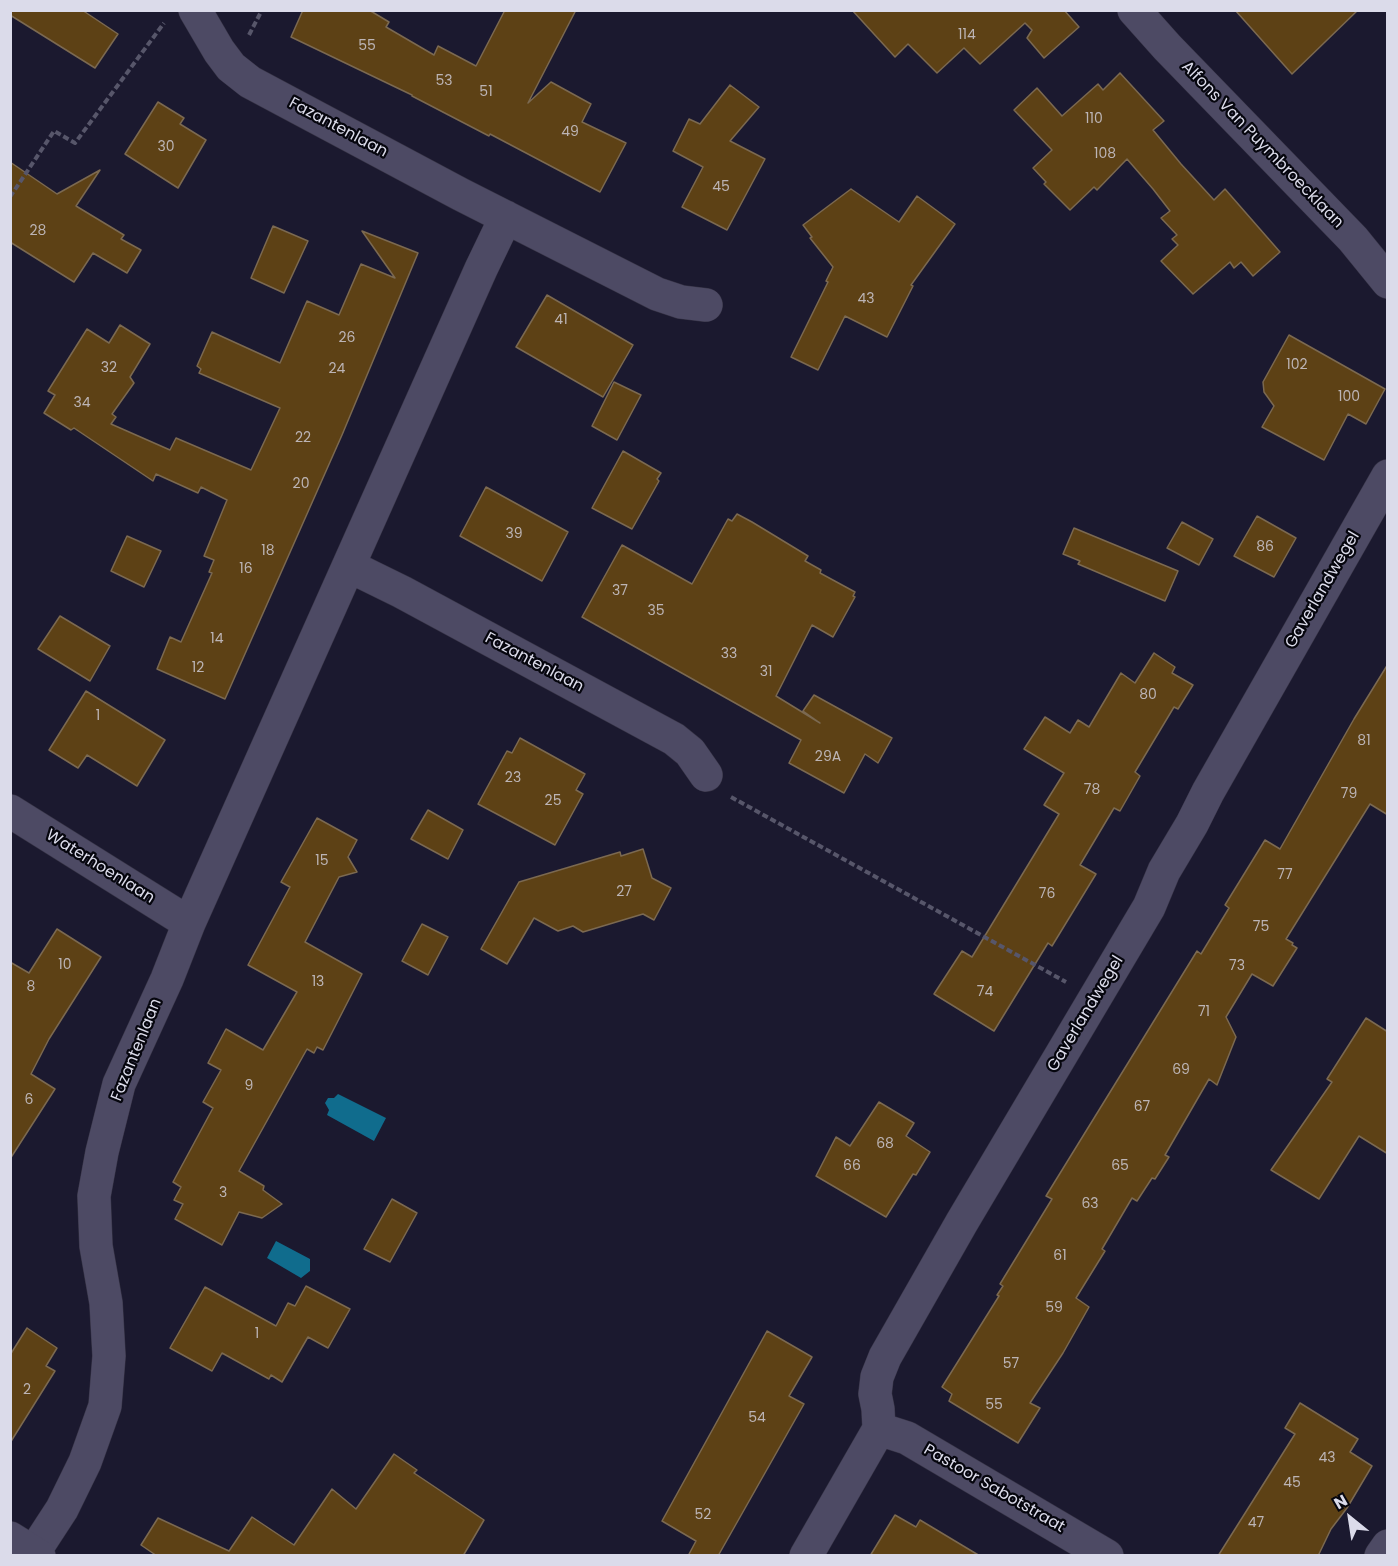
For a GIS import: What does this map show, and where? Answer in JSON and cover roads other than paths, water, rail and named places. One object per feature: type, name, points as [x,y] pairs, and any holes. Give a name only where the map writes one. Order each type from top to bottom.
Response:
[{"type":"street","name":"Alfons Van Puymbroecklaan","points":[[1134,10],[1353,239],[1388,282]]},
{"type":"street","name":"Fazantenlaan","points":[[181,15],[219,51],[231,68],[250,82],[506,218],[657,294],[681,303],[706,304]]},
{"type":"street","name":"Fazantenlaan","points":[[28,1548],[62,1509],[86,1462],[105,1406],[109,1356],[106,1303],[96,1246],[94,1196],[119,1084],[476,279],[506,218]]},
{"type":"street","name":"Gaverlandwegel","points":[[879,1430],[875,1394],[877,1377],[885,1356],[1149,907],[1164,871],[1388,476]]},
{"type":"street","name":"Fazantenlaan","points":[[349,566],[402,592],[674,739],[690,752],[706,775]]},
{"type":"street","name":"Waterhoenlaan","points":[[10,811],[189,923]]},
{"type":"street","points":[[806,1556],[879,1430]]},
{"type":"street","name":"Pastoor Sabotstraat","points":[[879,1430],[907,1438],[1107,1556]]},
{"type":"street","points":[[1382,1556],[1388,1546]]},
{"type":"water","points":[[338,1094],[386,1118],[374,1141],[327,1115],[329,1110],[325,1103],[328,1098],[334,1098]]},
{"type":"water","points":[[276,1241],[310,1259],[310,1271],[301,1278],[267,1258]]}]
